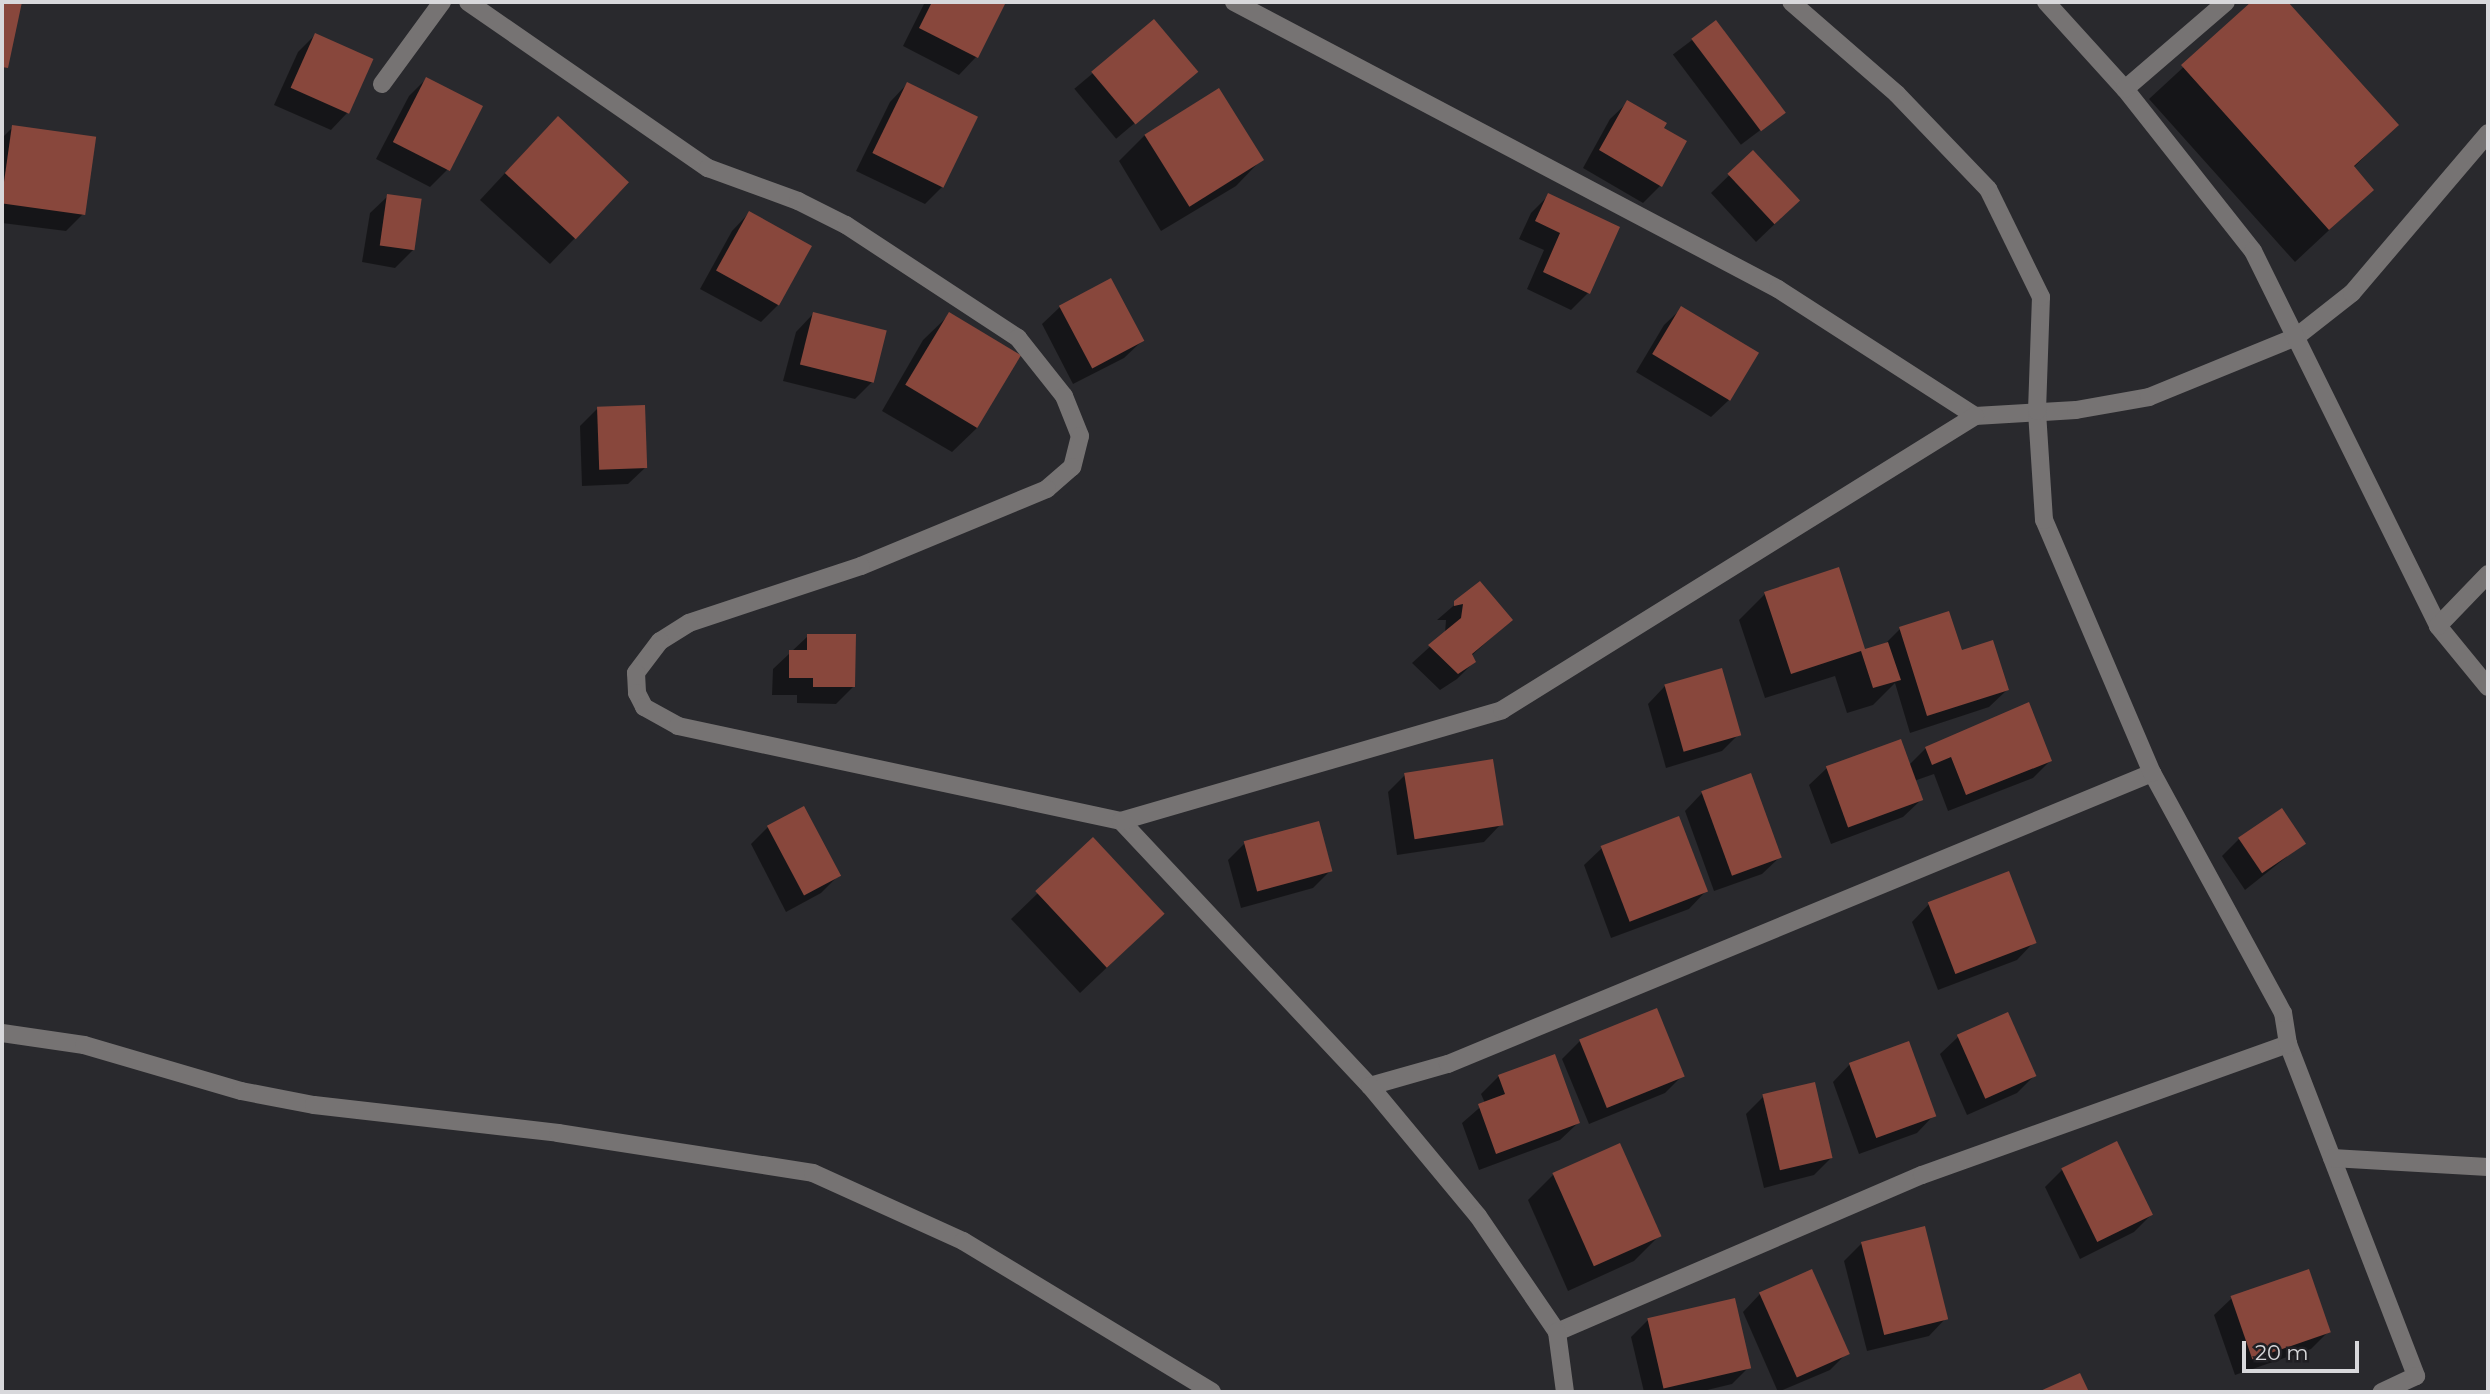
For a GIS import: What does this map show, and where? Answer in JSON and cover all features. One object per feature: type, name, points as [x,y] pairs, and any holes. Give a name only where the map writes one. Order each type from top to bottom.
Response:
[{"type":"street","points":[[382,84],[442,2]]},
{"type":"street","points":[[468,2],[708,168],[798,201],[846,225],[1018,338],[1064,397],[1080,436],[1072,467],[1047,489],[861,566],[689,623],[660,640],[636,673],[637,693],[644,707],[678,726],[1121,821],[1502,710],[1975,416],[2076,410],[2149,397],[2296,337],[2352,293],[2488,133]]},
{"type":"street","points":[[1234,2],[1778,289],[1975,416]]},
{"type":"street","points":[[1791,2],[1897,94],[1989,189],[2041,297],[2037,411],[2045,520],[2152,774],[2283,1013],[2288,1044],[2416,1376],[2381,1392]]},
{"type":"street","points":[[2046,2],[2125,89],[2253,251],[2438,626],[2488,687]]},
{"type":"street","points":[[2125,89],[2226,2]]},
{"type":"street","points":[[2438,626],[2488,574]]},
{"type":"street","points":[[1370,1086],[1448,1064],[2152,774]]},
{"type":"street","points":[[1121,821],[1370,1086],[1478,1216],[1557,1332],[1564,1392]]},
{"type":"street","points":[[2,1033],[84,1045],[241,1091],[314,1105],[558,1133],[813,1173],[963,1241],[1212,1392]]},
{"type":"street","points":[[1557,1332],[1922,1175],[2288,1044]]},
{"type":"street","points":[[2332,1158],[2488,1167]]},
{"type":"building","points":[[2,2],[22,2],[8,68],[2,67]]},
{"type":"building","points":[[932,2],[1006,2],[978,58],[919,28]]},
{"type":"building","points":[[2251,2],[2288,2],[2399,125],[2354,166],[2374,190],[2329,230],[2181,65]]},
{"type":"building","points":[[1154,19],[1198,72],[1136,125],[1091,72]]},
{"type":"building","points":[[1716,20],[1786,113],[1761,131],[1691,39]]},
{"type":"building","points":[[315,33],[373,59],[349,114],[291,88]]},
{"type":"building","points":[[426,77],[483,106],[450,171],[393,142]]},
{"type":"building","points":[[907,82],[978,117],[943,188],[872,153]]},
{"type":"building","points":[[1219,88],[1264,160],[1189,207],[1144,135]]},
{"type":"building","points":[[1627,100],[1667,123],[1664,128],[1687,141],[1662,187],[1599,150]]},
{"type":"building","points":[[558,116],[629,182],[576,239],[505,173]]},
{"type":"building","points":[[12,125],[96,137],[85,215],[2,203]]},
{"type":"building","points":[[1753,150],[1800,200],[1774,224],[1727,174]]},
{"type":"building","points":[[1548,193],[1620,227],[1590,294],[1543,272],[1560,233],[1535,221]]},
{"type":"building","points":[[387,194],[422,199],[414,250],[380,245]]},
{"type":"building","points":[[749,211],[812,246],[779,305],[716,270]]},
{"type":"building","points":[[1111,278],[1144,341],[1092,368],[1059,306]]},
{"type":"building","points":[[1681,306],[1759,353],[1730,401],[1652,354]]},
{"type":"building","points":[[813,312],[887,330],[874,383],[800,364]]},
{"type":"building","points":[[949,312],[1021,355],[977,428],[905,385]]},
{"type":"building","points":[[645,405],[647,468],[599,470],[597,407]]},
{"type":"building","points":[[1839,567],[1865,649],[1888,642],[1901,680],[1873,688],[1861,651],[1791,674],[1764,592]]},
{"type":"building","points":[[1480,581],[1513,620],[1472,654],[1476,662],[1458,674],[1428,645],[1461,618],[1463,604],[1454,606],[1454,601]]},
{"type":"building","points":[[1949,611],[1962,650],[1993,640],[2009,690],[1927,716],[1899,627]]},
{"type":"building","points":[[807,634],[856,634],[855,687],[813,687],[813,678],[789,678],[789,650],[807,650]]},
{"type":"building","points":[[1722,668],[1741,735],[1684,752],[1664,685]]},
{"type":"building","points":[[2029,702],[2052,761],[1966,795],[1951,757],[1932,765],[1925,747]]},
{"type":"building","points":[[1901,739],[1923,800],[1848,827],[1826,766]]},
{"type":"building","points":[[1493,759],[1503,825],[1415,839],[1404,773]]},
{"type":"building","points":[[1751,773],[1782,858],[1732,876],[1701,791]]},
{"type":"building","points":[[804,806],[841,876],[804,895],[767,826]]},
{"type":"building","points":[[2282,808],[2306,844],[2262,873],[2238,838]]},
{"type":"building","points":[[1679,816],[1708,892],[1630,922],[1601,846]]},
{"type":"building","points":[[1319,821],[1332,871],[1257,891],[1244,841]]},
{"type":"building","points":[[1093,837],[1165,914],[1107,968],[1035,891]]},
{"type":"building","points":[[2009,871],[2037,943],[1955,974],[1928,902]]},
{"type":"building","points":[[1657,1008],[1685,1077],[1607,1108],[1579,1039]]},
{"type":"building","points":[[2008,1012],[2036,1076],[1985,1099],[1957,1035]]},
{"type":"building","points":[[1909,1041],[1936,1116],[1876,1138],[1849,1063]]},
{"type":"building","points":[[1555,1054],[1580,1123],[1496,1154],[1478,1104],[1505,1094],[1498,1075]]},
{"type":"building","points":[[1815,1082],[1833,1158],[1780,1170],[1762,1094]]},
{"type":"building","points":[[2117,1141],[2153,1215],[2097,1242],[2061,1168]]},
{"type":"building","points":[[1620,1143],[1661,1236],[1594,1266],[1552,1173]]},
{"type":"building","points":[[1925,1226],[1948,1319],[1884,1335],[1861,1242]]},
{"type":"building","points":[[1812,1269],[1850,1354],[1797,1378],[1759,1293]]},
{"type":"building","points":[[2309,1269],[2331,1332],[2252,1359],[2231,1296]]},
{"type":"building","points":[[1735,1298],[1751,1368],[1664,1388],[1647,1318]]},
{"type":"building","points":[[2080,1373],[2089,1392],[2038,1392]]}]
